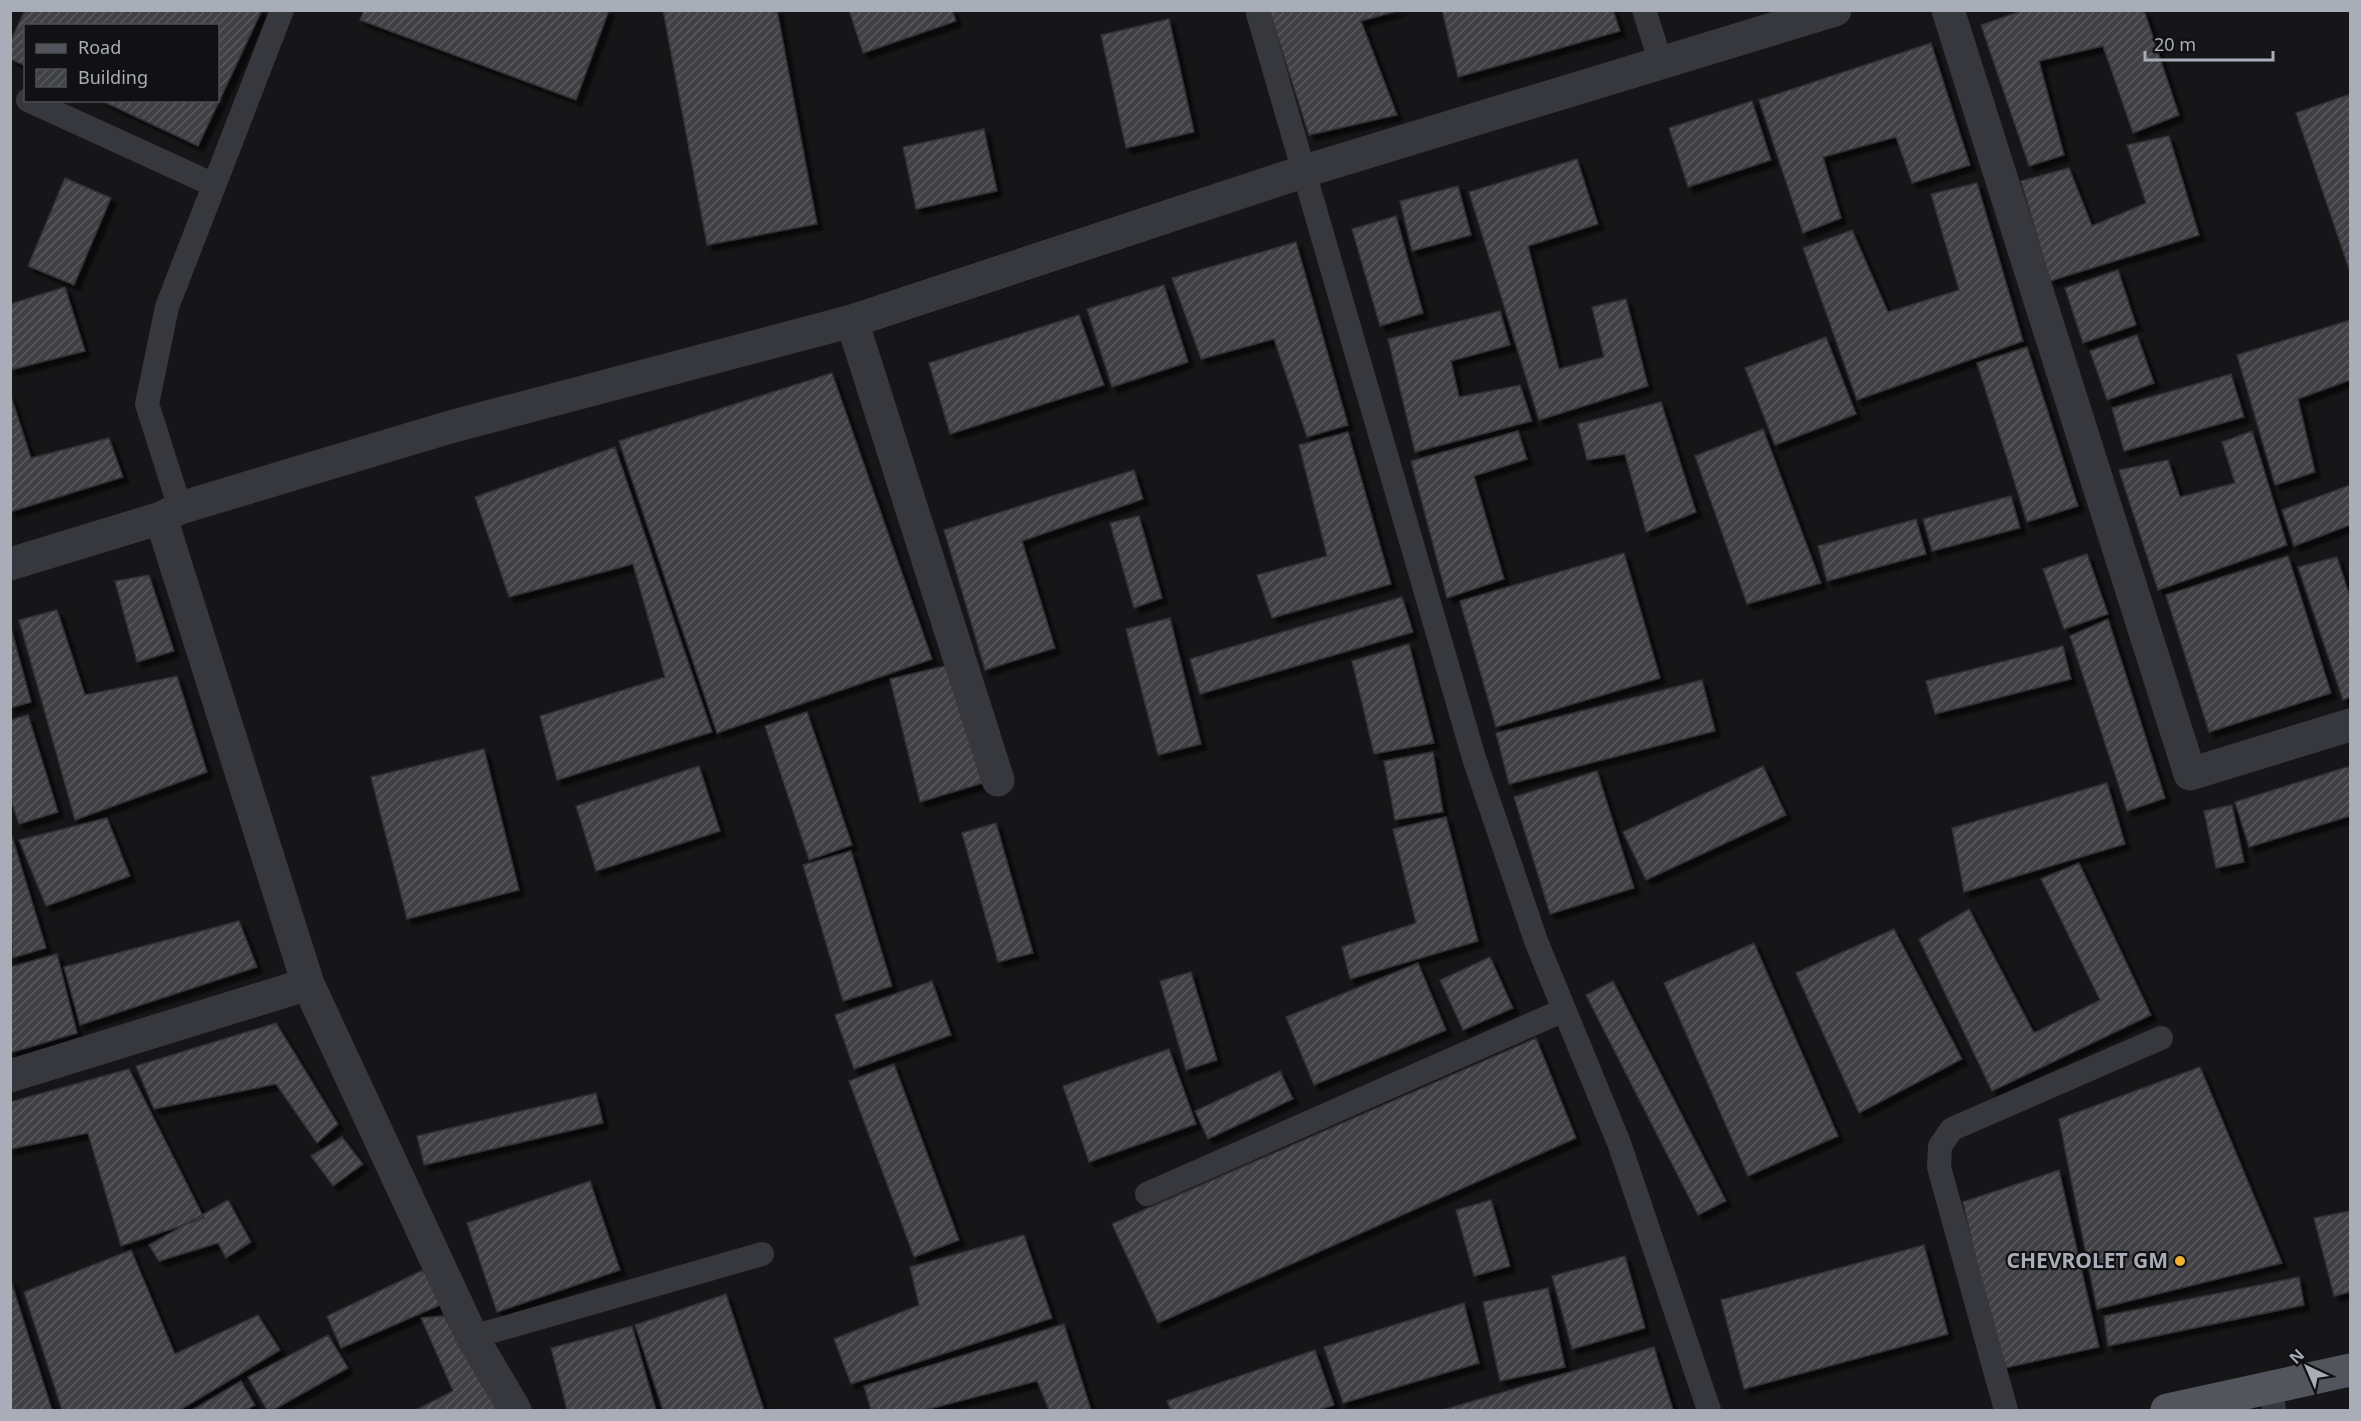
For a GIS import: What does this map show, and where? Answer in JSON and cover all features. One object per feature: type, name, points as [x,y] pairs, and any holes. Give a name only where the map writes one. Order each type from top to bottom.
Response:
[{"type":"main road","points":[[2167,1410],[2272,1399],[2350,1370]]},
{"type":"street","points":[[10,564],[450,426],[852,321],[1305,171],[1835,10]]},
{"type":"street","points":[[1948,10],[2190,774],[2350,724]]},
{"type":"street","points":[[852,321],[998,780]]},
{"type":"street","points":[[170,513],[308,984],[472,1337],[515,1410]]},
{"type":"street","points":[[10,1076],[308,984]]},
{"type":"lane","points":[[170,513],[147,404],[167,307],[282,10]]},
{"type":"lane","points":[[1257,10],[1474,758],[1536,941],[1619,1143],[1709,1410]]},
{"type":"lane","points":[[1644,10],[1661,63]]},
{"type":"lane","points":[[10,92],[24,99]]},
{"type":"lane","points":[[31,102],[214,185]]},
{"type":"lane","points":[[1147,1194],[1564,1010]]},
{"type":"lane","points":[[2006,1410],[1939,1167],[1940,1146],[1952,1129],[2161,1038]]},
{"type":"lane","points":[[472,1337],[762,1254]]},
{"type":"building","points":[[25,10],[262,10],[219,101],[219,24],[24,24],[24,65],[10,59],[10,42]]},
{"type":"building","points":[[364,10],[609,10],[576,100],[360,20]]},
{"type":"building","points":[[663,10],[777,10],[817,224],[707,245]]},
{"type":"building","points":[[849,10],[952,10],[956,21],[863,53]]},
{"type":"building","points":[[1269,10],[1401,10],[1361,21],[1397,115],[1309,135]]},
{"type":"building","points":[[1442,10],[1613,10],[1620,31],[1458,77]]},
{"type":"building","points":[[2024,10],[2144,10],[2179,115],[2133,133],[2103,46],[2039,61],[2064,155],[2029,166],[1981,25]]},
{"type":"building","points":[[1169,19],[1194,132],[1126,148],[1101,35]]},
{"type":"building","points":[[1931,43],[1970,165],[1912,183],[1896,137],[1823,157],[1841,218],[1803,233],[1759,100]]},
{"type":"building","points":[[2350,94],[2350,272],[2296,113]]},
{"type":"building","points":[[1752,101],[1771,160],[1688,187],[1669,128]]},
{"type":"building","points":[[104,102],[219,102],[198,146]]},
{"type":"building","points":[[984,129],[997,191],[916,209],[903,147]]},
{"type":"building","points":[[2169,136],[2199,235],[2050,281],[2021,181],[2069,168],[2092,226],[2146,203],[2127,145]]},
{"type":"building","points":[[1577,159],[1598,224],[1528,246],[1559,369],[1604,357],[1592,307],[1626,299],[1648,386],[1539,420],[1469,192]]},
{"type":"building","points":[[65,178],[111,198],[74,285],[28,266]]},
{"type":"building","points":[[1977,183],[2023,341],[1857,400],[1803,248],[1852,230],[1888,312],[1959,290],[1931,194]]},
{"type":"building","points":[[1458,186],[1471,235],[1412,251],[1400,201]]},
{"type":"building","points":[[1396,216],[1423,313],[1380,326],[1352,229]]},
{"type":"building","points":[[1296,242],[1348,425],[1307,437],[1274,339],[1201,359],[1172,278]]},
{"type":"building","points":[[2118,270],[2136,325],[2083,343],[2065,288]]},
{"type":"building","points":[[1164,285],[1188,362],[1112,387],[1087,309]]},
{"type":"building","points":[[65,287],[85,351],[10,370],[10,304]]},
{"type":"building","points":[[1500,311],[1510,345],[1451,361],[1459,397],[1520,385],[1532,421],[1415,452],[1388,339]]},
{"type":"building","points":[[1079,315],[1104,385],[950,434],[929,363]]},
{"type":"building","points":[[2350,320],[2350,380],[2298,399],[2315,472],[2275,485],[2237,355]]},
{"type":"building","points":[[2137,335],[2154,383],[2107,400],[2090,351]]},
{"type":"building","points":[[1826,337],[1856,414],[1775,445],[1745,368]]},
{"type":"building","points":[[2027,347],[2078,506],[2027,522],[1977,363]]},
{"type":"building","points":[[832,373],[932,659],[717,733],[619,441]]},
{"type":"building","points":[[2231,374],[2244,417],[2124,451],[2112,408]]},
{"type":"building","points":[[10,393],[31,458],[109,438],[123,477],[10,512]]},
{"type":"building","points":[[1661,402],[1696,512],[1646,532],[1625,454],[1587,460],[1578,424]]},
{"type":"building","points":[[1763,429],[1821,583],[1747,604],[1695,456]]},
{"type":"building","points":[[1518,431],[1527,459],[1474,476],[1504,579],[1447,598],[1411,461]]},
{"type":"building","points":[[2252,431],[2287,545],[2158,590],[2119,470],[2168,460],[2180,497],[2235,483],[2222,442]]},
{"type":"building","points":[[1348,432],[1391,584],[1272,618],[1257,575],[1327,556],[1299,445]]},
{"type":"building","points":[[615,447],[712,732],[557,780],[540,716],[665,677],[633,564],[509,597],[475,497]]},
{"type":"building","points":[[1134,470],[1143,499],[1022,541],[1055,648],[985,670],[944,530]]},
{"type":"building","points":[[2350,485],[2350,525],[2294,546],[2282,510]]},
{"type":"building","points":[[2011,496],[2020,528],[1932,551],[1923,519]]},
{"type":"building","points":[[1139,516],[1162,598],[1134,608],[1110,523]]},
{"type":"building","points":[[1916,519],[1926,554],[1827,581],[1818,546]]},
{"type":"building","points":[[1624,553],[1660,678],[1496,727],[1460,601]]},
{"type":"building","points":[[2087,554],[2108,614],[2064,629],[2043,569]]},
{"type":"building","points":[[2288,556],[2331,693],[2209,732],[2166,595]]},
{"type":"building","points":[[2337,557],[2350,597],[2350,697],[2343,700],[2298,567]]},
{"type":"building","points":[[149,575],[174,651],[137,662],[115,581]]},
{"type":"building","points":[[1402,597],[1413,632],[1200,694],[1190,659]]},
{"type":"building","points":[[57,610],[85,695],[177,676],[207,772],[75,820],[19,620]]},
{"type":"building","points":[[1170,618],[1201,744],[1158,755],[1126,629]]},
{"type":"building","points":[[2108,619],[2165,798],[2127,811],[2070,636]]},
{"type":"building","points":[[10,624],[31,702],[10,708]]},
{"type":"building","points":[[1409,644],[1434,743],[1374,754],[1352,661]]},
{"type":"building","points":[[2063,646],[2071,679],[1935,714],[1926,681]]},
{"type":"building","points":[[954,664],[986,782],[920,802],[890,679]]},
{"type":"building","points":[[1702,680],[1715,731],[1509,784],[1496,733]]},
{"type":"building","points":[[807,712],[852,845],[809,860],[765,726]]},
{"type":"building","points":[[28,715],[58,812],[19,824],[10,798],[10,720]]},
{"type":"building","points":[[484,749],[519,890],[407,919],[371,777]]},
{"type":"building","points":[[1433,752],[1443,812],[1395,820],[1384,761]]},
{"type":"building","points":[[699,766],[720,831],[596,871],[576,806]]},
{"type":"building","points":[[1763,766],[1786,815],[1646,880],[1623,832]]},
{"type":"building","points":[[2350,766],[2350,816],[2249,847],[2235,802]]},
{"type":"building","points":[[1597,771],[1634,888],[1550,914],[1514,797]]},
{"type":"building","points":[[2107,783],[2125,844],[1964,892],[1952,828]]},
{"type":"building","points":[[2232,805],[2244,862],[2216,868],[2204,811]]},
{"type":"building","points":[[1446,817],[1478,941],[1350,979],[1342,947],[1416,923],[1393,829]]},
{"type":"building","points":[[107,818],[130,876],[46,906],[19,840]]},
{"type":"building","points":[[996,823],[1033,953],[998,962],[962,833]]},
{"type":"building","points":[[10,836],[12,836],[46,948],[12,958]]},
{"type":"building","points":[[851,851],[892,986],[843,1001],[803,865]]},
{"type":"building","points":[[2079,863],[2151,1015],[1992,1091],[1919,939],[1969,909],[2034,1033],[2100,1000],[2041,879]]},
{"type":"building","points":[[239,921],[257,967],[80,1025],[64,967]]},
{"type":"building","points":[[1894,929],[1962,1059],[1859,1113],[1796,973]]},
{"type":"building","points":[[1754,943],[1838,1136],[1748,1176],[1664,983]]},
{"type":"building","points":[[57,954],[77,1033],[10,1053],[10,967]]},
{"type":"building","points":[[1490,957],[1513,1008],[1463,1030],[1440,980]]},
{"type":"building","points":[[1418,963],[1446,1030],[1314,1085],[1286,1017]]},
{"type":"building","points":[[1191,972],[1217,1060],[1186,1070],[1160,981]]},
{"type":"building","points":[[932,981],[951,1035],[854,1069],[835,1015]]},
{"type":"building","points":[[1613,981],[1726,1201],[1698,1215],[1586,995]]},
{"type":"building","points":[[276,1023],[338,1124],[317,1143],[276,1084],[154,1109],[136,1066]]},
{"type":"building","points":[[1536,1038],[1576,1138],[1158,1323],[1112,1224]]},
{"type":"building","points":[[1169,1049],[1196,1124],[1089,1162],[1063,1086]]},
{"type":"building","points":[[894,1064],[959,1240],[914,1257],[849,1081]]},
{"type":"building","points":[[2200,1067],[2282,1263],[2097,1309],[2059,1119]]},
{"type":"building","points":[[129,1069],[204,1218],[121,1246],[88,1133],[10,1149],[10,1102]]},
{"type":"building","points":[[1280,1071],[1293,1099],[1208,1139],[1195,1111]]},
{"type":"building","points":[[596,1093],[603,1123],[424,1165],[417,1136]]},
{"type":"building","points":[[342,1137],[363,1164],[333,1186],[311,1156]]},
{"type":"building","points":[[2059,1170],[2099,1347],[2000,1369],[1963,1202]]},
{"type":"building","points":[[590,1181],[620,1270],[497,1312],[467,1223]]},
{"type":"building","points":[[228,1200],[251,1242],[226,1258],[218,1243],[159,1261],[149,1245]]},
{"type":"building","points":[[1491,1200],[1510,1266],[1474,1276],[1456,1210]]},
{"type":"building","points":[[2350,1211],[2350,1292],[2334,1296],[2314,1218]]},
{"type":"building","points":[[1024,1235],[1052,1318],[851,1384],[834,1339],[919,1305],[910,1267]]},
{"type":"building","points":[[1924,1245],[1948,1334],[1744,1389],[1721,1300]]},
{"type":"building","points":[[131,1250],[175,1354],[258,1315],[280,1350],[180,1410],[62,1410],[24,1292]]},
{"type":"building","points":[[1625,1256],[1645,1328],[1572,1349],[1552,1276]]},
{"type":"building","points":[[423,1270],[445,1303],[341,1348],[327,1316]]},
{"type":"building","points":[[2299,1277],[2304,1305],[2108,1346],[2104,1316]]},
{"type":"building","points":[[10,1278],[52,1410],[10,1410]]},
{"type":"building","points":[[1548,1288],[1565,1367],[1500,1381],[1483,1302]]},
{"type":"building","points":[[726,1294],[764,1410],[663,1410],[635,1325]]},
{"type":"building","points":[[1464,1303],[1479,1363],[1343,1403],[1324,1347]]},
{"type":"building","points":[[444,1316],[498,1410],[416,1410],[453,1391],[421,1318]]},
{"type":"building","points":[[1064,1324],[1091,1410],[1049,1410],[1037,1381],[925,1410],[871,1410],[864,1386]]},
{"type":"building","points":[[632,1326],[656,1410],[567,1410],[551,1348]]},
{"type":"building","points":[[328,1335],[348,1368],[273,1410],[267,1410],[248,1377]]},
{"type":"building","points":[[1654,1347],[1673,1410],[1443,1410]]},
{"type":"building","points":[[1315,1350],[1334,1405],[1319,1410],[1171,1410],[1167,1401]]},
{"type":"building","points":[[241,1381],[255,1405],[246,1410],[192,1410]]},
{"type":"place","name":"CHEVROLET GM","points":[[2180,1261]]}]
